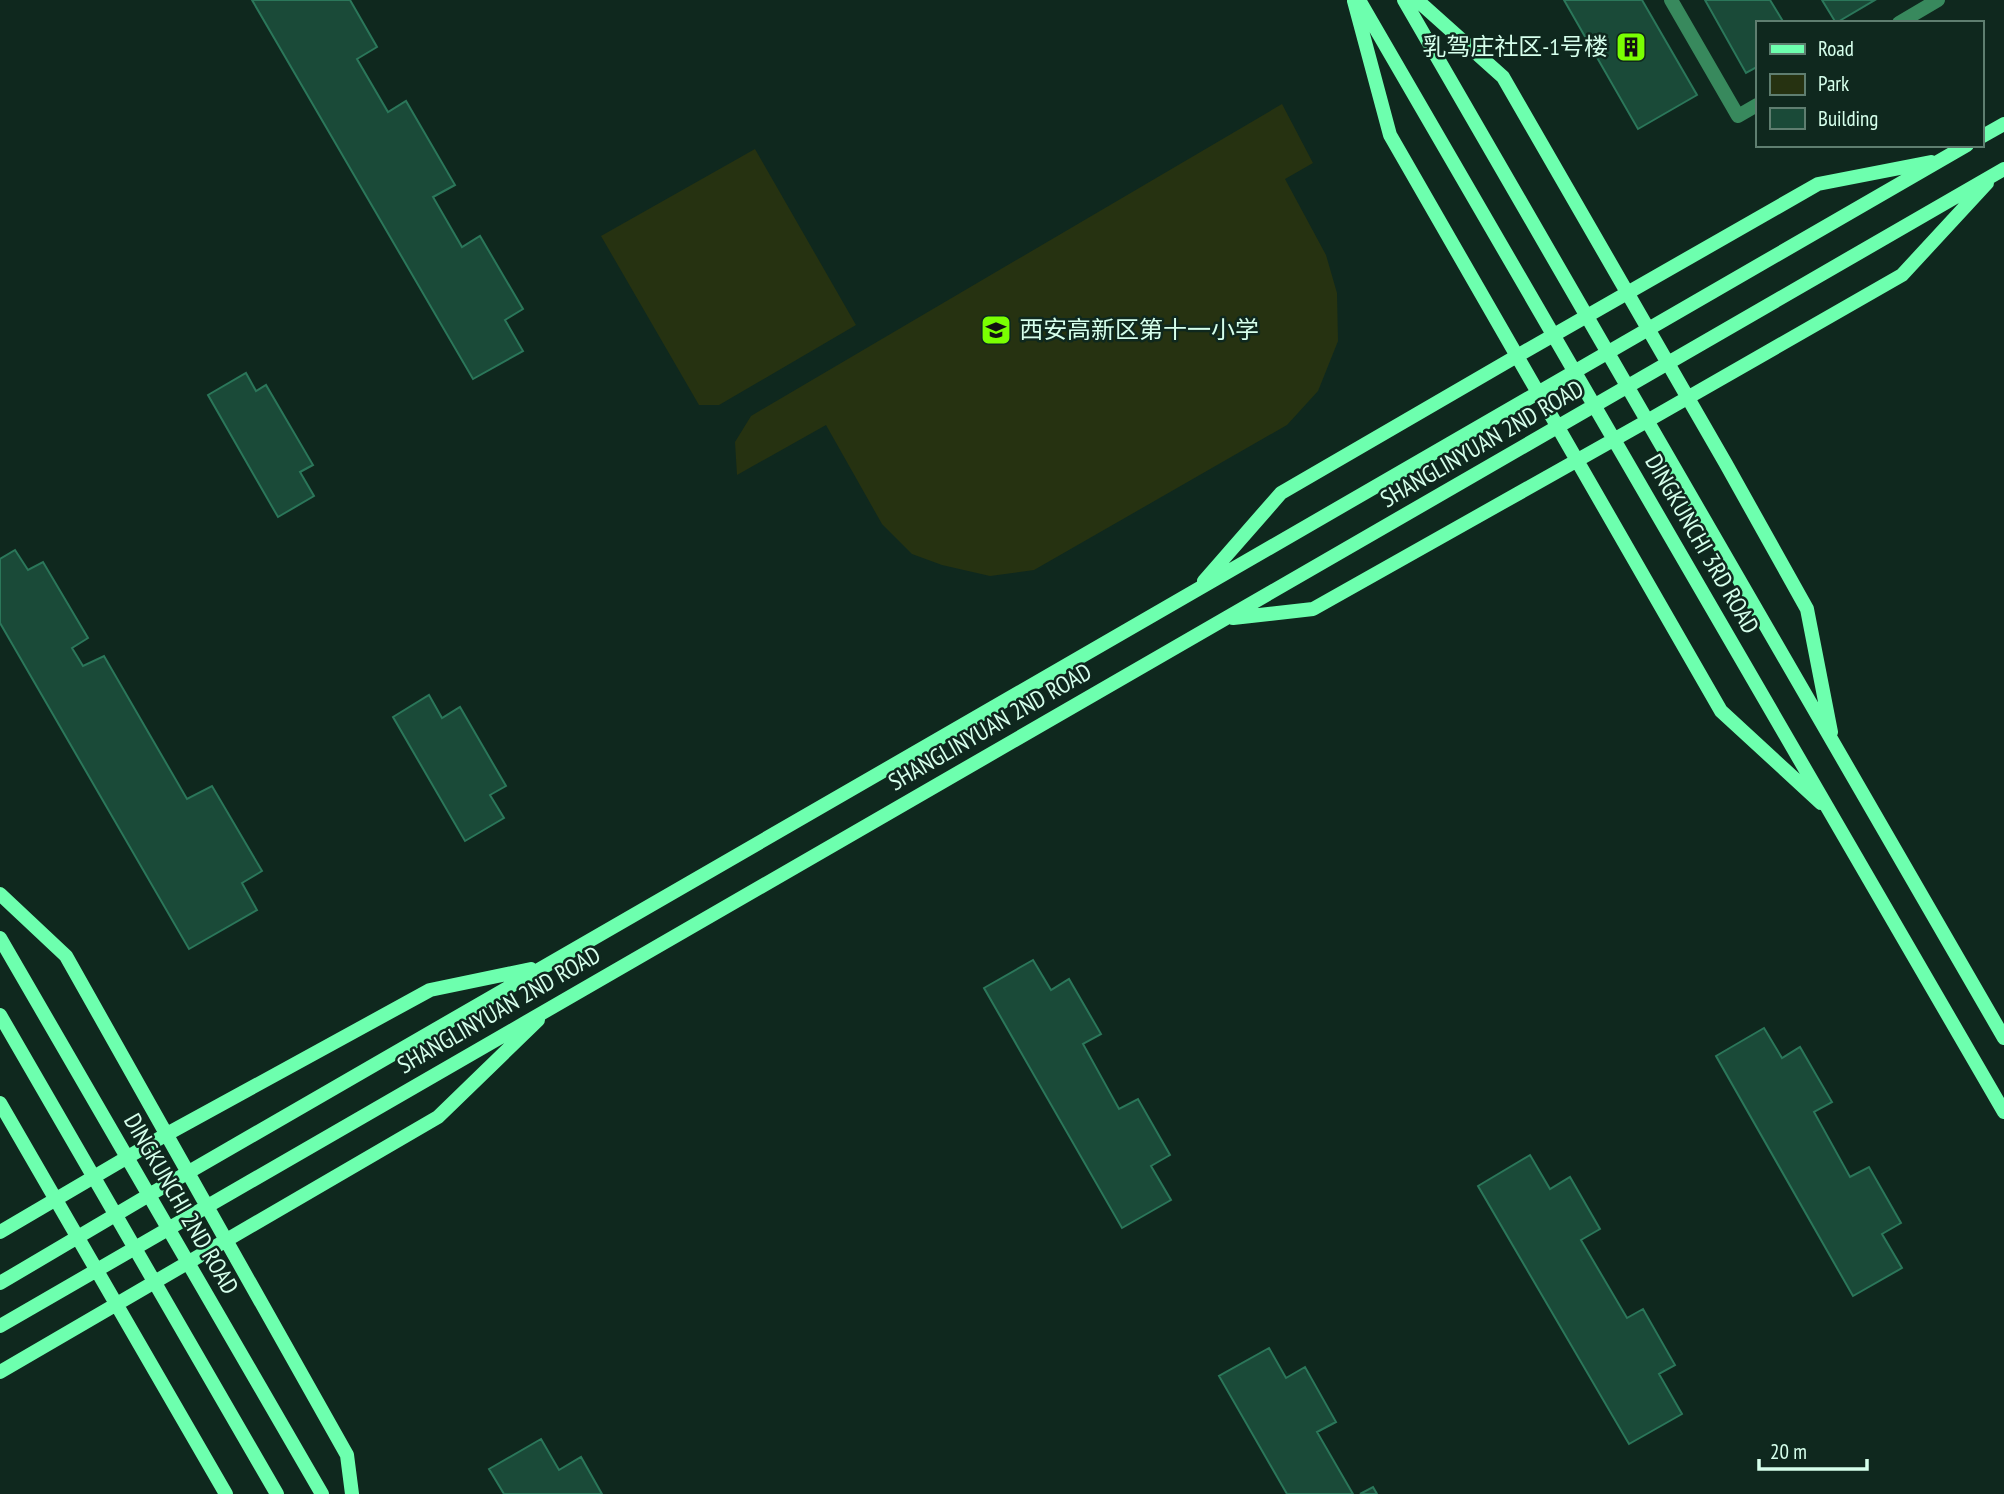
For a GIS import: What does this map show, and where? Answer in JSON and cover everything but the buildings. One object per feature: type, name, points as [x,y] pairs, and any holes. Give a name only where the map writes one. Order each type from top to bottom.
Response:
[{"type":"street","points":[[1354,0],[1390,135],[1721,711],[1831,813]]},
{"type":"street","name":"DINGKUNCHI 3RD ROAD","points":[[1359,0],[2004,1112]]},
{"type":"street","name":"DINGKUNCHI 3RD ROAD","points":[[1404,0],[2004,1038]]},
{"type":"street","points":[[1417,0],[1503,77],[1807,609],[1834,744]]},
{"type":"street","points":[[1671,0],[1738,116],[1756,106]]},
{"type":"street","points":[[1902,21],[1938,0]]},
{"type":"street","points":[[1983,136],[2004,124]]},
{"type":"street","name":"SHANGLINYUAN 2ND ROAD","points":[[0,1283],[1964,147]]},
{"type":"street","points":[[1196,590],[1281,493],[1517,356],[1818,184],[1943,159]]},
{"type":"street","points":[[1224,619],[1313,609],[1902,275],[2000,171]]},
{"type":"street","name":"SHANGLINYUAN 2ND ROAD","points":[[0,1326],[167,1227],[2000,171]]},
{"type":"street","points":[[0,894],[66,956],[347,1455],[352,1494]]},
{"type":"street","name":"DINGKUNCHI 2ND ROAD","points":[[0,938],[322,1494]]},
{"type":"street","points":[[0,1232],[167,1134],[430,989],[543,967]]},
{"type":"street","points":[[0,1372],[439,1117],[554,1004]]},
{"type":"street","points":[[0,1015],[277,1494]]},
{"type":"street","points":[[0,1103],[226,1494]]},
{"type":"green space","points":[[1282,104],[1313,163],[1285,179],[1326,255],[1337,293],[1338,341],[1318,391],[1287,425],[1034,570],[990,576],[942,565],[912,554],[882,524],[826,425],[737,475],[735,442],[751,416]]},
{"type":"green space","points":[[755,149],[856,325],[719,405],[699,405],[601,236]]},
{"type":"place","name":"乳驾庄社区-1号楼","points":[[1631,47]]},
{"type":"place","name":"西安高新区第十一小学","points":[[996,330]]}]
